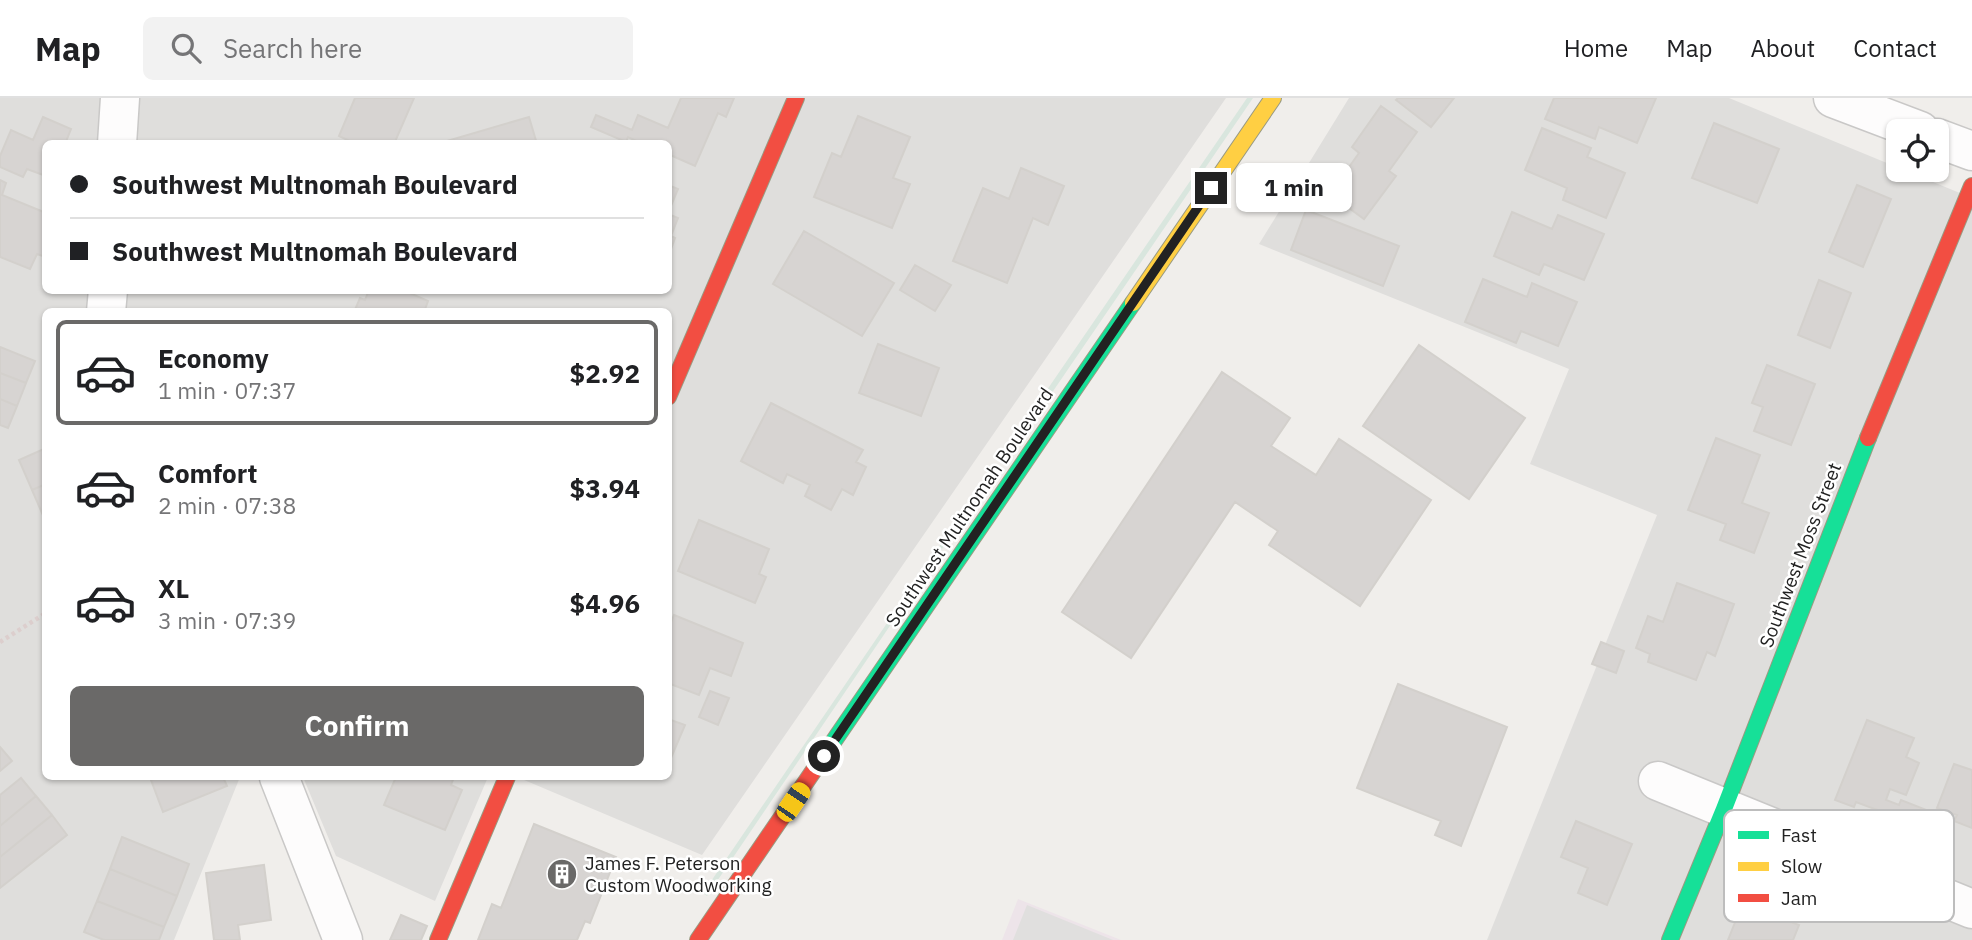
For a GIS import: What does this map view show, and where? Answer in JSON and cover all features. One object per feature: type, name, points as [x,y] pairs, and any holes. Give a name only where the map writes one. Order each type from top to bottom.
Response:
[{"type":"street","points":[[117,140],[120,98]]},
{"type":"street","points":[[672,388],[796,98]]},
{"type":"street","name":"Southwest Multnomah Boulevard","points":[[698,940],[1273,98]]},
{"type":"street","points":[[1833,98],[1888,119]]},
{"type":"street","points":[[1949,142],[1972,151]]},
{"type":"street","name":"Southwest Moss Street","points":[[1670,940],[1724,809],[1855,471],[1972,186]]},
{"type":"street","points":[[280,780],[343,940]]},
{"type":"street","points":[[438,940],[506,780]]},
{"type":"street","points":[[1658,781],[1724,809]]},
{"type":"street","points":[[1954,902],[1972,909]]},
{"type":"path","points":[[0,642],[42,616]]},
{"type":"shaded area","points":[[0,98],[1226,98],[702,855],[524,780],[672,780],[672,308],[42,308],[42,780],[239,780],[174,940],[0,940]]},
{"type":"shaded area","points":[[1247,98],[1253,98],[1030,425],[1025,422]]},
{"type":"shaded area","points":[[1349,98],[1729,98],[1886,163],[1886,182],[1933,182],[1972,198],[1972,940],[1487,940],[1657,515],[1530,464],[1569,369],[1259,244]]},
{"type":"shaded area","points":[[943,541],[946,543],[707,896],[703,893]]},
{"type":"shaded area","points":[[304,780],[487,780],[435,901],[336,856]]},
{"type":"shaded area","points":[[1018,899],[1121,940],[1002,940]]},
{"type":"shaded area","points":[[1027,905],[1113,940],[1013,940]]},
{"type":"building","points":[[355,98],[414,98],[396,140],[348,140],[339,136]]},
{"type":"building","points":[[681,98],[734,98],[726,117],[718,113],[695,166],[672,156],[672,140],[634,140],[628,137],[627,140],[621,140],[591,127],[596,115],[632,130],[638,115],[668,128]]},
{"type":"building","points":[[1454,98],[1431,127],[1396,100]]},
{"type":"building","points":[[1554,98],[1656,98],[1637,143],[1599,127],[1595,139],[1545,119]]},
{"type":"building","points":[[1381,106],[1417,132],[1389,171],[1396,176],[1364,219],[1330,194],[1359,153],[1352,147]]},
{"type":"building","points":[[858,116],[910,137],[893,178],[910,184],[892,228],[814,197],[832,153],[841,157]]},
{"type":"building","points":[[43,117],[71,129],[67,140],[42,140],[42,175],[27,169],[23,177],[0,167],[0,156],[11,130],[33,140]]},
{"type":"building","points":[[529,117],[536,140],[450,140]]},
{"type":"building","points":[[1714,123],[1779,149],[1757,203],[1692,178]]},
{"type":"building","points":[[1542,128],[1591,148],[1587,157],[1625,173],[1606,218],[1563,200],[1567,188],[1525,170]]},
{"type":"building","points":[[1021,168],[1064,186],[1048,225],[1033,218],[1007,283],[953,261],[983,188],[1009,199]]},
{"type":"building","points":[[0,180],[6,183],[2,195],[42,211],[42,256],[37,254],[30,269],[0,257]]},
{"type":"building","points":[[1857,185],[1891,199],[1863,267],[1829,252]]},
{"type":"building","points":[[672,187],[678,189],[672,203]]},
{"type":"building","points":[[1306,210],[1399,246],[1383,286],[1291,250]]},
{"type":"building","points":[[1512,212],[1552,229],[1558,215],[1604,234],[1584,280],[1544,264],[1539,275],[1494,256]]},
{"type":"building","points":[[672,216],[678,218],[672,233]]},
{"type":"building","points":[[804,231],[894,283],[862,336],[773,284]]},
{"type":"building","points":[[915,265],[951,285],[935,311],[900,290]]},
{"type":"building","points":[[1483,279],[1527,297],[1532,283],[1577,302],[1558,346],[1521,331],[1516,343],[1465,322]]},
{"type":"building","points":[[1819,280],[1851,293],[1830,348],[1798,335]]},
{"type":"building","points":[[367,294],[412,294],[428,301],[425,308],[356,308],[360,298],[365,300]]},
{"type":"building","points":[[878,344],[939,368],[921,416],[859,393]]},
{"type":"building","points":[[1419,345],[1525,418],[1469,499],[1363,426]]},
{"type":"building","points":[[0,347],[35,361],[26,383],[0,373]]},
{"type":"building","points":[[1767,365],[1815,384],[1791,445],[1754,431],[1763,407],[1752,403]]},
{"type":"building","points":[[1222,372],[1290,418],[1271,446],[1316,475],[1339,439],[1431,500],[1360,606],[1269,545],[1278,531],[1235,502],[1131,658],[1062,612]]},
{"type":"building","points":[[0,373],[26,383],[17,406],[0,399]]},
{"type":"building","points":[[0,399],[17,406],[8,428],[0,425]]},
{"type":"building","points":[[771,403],[863,450],[856,462],[866,467],[853,495],[842,489],[831,510],[805,496],[810,485],[787,474],[783,483],[741,461]]},
{"type":"building","points":[[1716,438],[1760,455],[1742,503],[1769,513],[1754,553],[1720,540],[1726,524],[1688,510]]},
{"type":"building","points":[[42,450],[42,486],[32,490],[19,460]]},
{"type":"building","points":[[42,486],[42,513],[32,490]]},
{"type":"building","points":[[699,520],[769,549],[759,574],[766,577],[755,603],[678,571]]},
{"type":"building","points":[[1677,583],[1734,604],[1715,656],[1707,652],[1696,680],[1648,662],[1650,654],[1636,648],[1648,616],[1663,622]]},
{"type":"building","points":[[674,615],[743,643],[731,676],[710,668],[699,695],[672,685]]},
{"type":"building","points":[[1601,642],[1624,651],[1616,673],[1592,664]]},
{"type":"building","points":[[1398,684],[1507,727],[1461,846],[1435,835],[1441,821],[1357,788]]},
{"type":"building","points":[[710,691],[729,698],[718,725],[699,717]]},
{"type":"building","points":[[672,720],[685,725],[672,756]]},
{"type":"building","points":[[1867,720],[1914,738],[1906,757],[1919,763],[1906,795],[1890,789],[1886,800],[1899,805],[1901,800],[1926,810],[1878,810],[1856,802],[1854,807],[1835,800]]},
{"type":"building","points":[[0,747],[12,761],[0,771]]},
{"type":"building","points":[[1954,764],[1972,770],[1972,828],[1954,821],[1957,815],[1954,810],[1937,808]]},
{"type":"building","points":[[21,778],[36,796],[0,826],[0,795]]},
{"type":"building","points":[[151,780],[224,780],[227,786],[163,812]]},
{"type":"building","points":[[395,780],[453,780],[451,785],[462,790],[445,830],[384,805]]},
{"type":"building","points":[[36,796],[52,815],[0,857],[0,826]]},
{"type":"building","points":[[52,815],[67,835],[0,888],[0,857]]},
{"type":"building","points":[[1576,821],[1632,844],[1607,905],[1578,893],[1588,868],[1561,857]]},
{"type":"building","name":"James F. Peterson Custom Woodworking","points":[[534,824],[616,857],[590,923],[585,921],[577,940],[478,940],[492,904],[501,908]]},
{"type":"building","points":[[122,837],[189,864],[177,896],[110,869]]},
{"type":"building","points":[[264,865],[271,920],[238,925],[240,940],[214,940],[206,873]]},
{"type":"building","points":[[110,869],[177,896],[164,927],[97,901]]},
{"type":"building","points":[[97,901],[164,927],[159,940],[104,940],[84,932]]},
{"type":"building","points":[[401,915],[427,926],[421,940],[390,940]]},
{"type":"building","points":[[1735,922],[1791,922],[1799,925],[1793,940],[1728,940]]},
{"type":"traffic: fast","points":[[827,751],[1133,303]]},
{"type":"traffic: fast","points":[[1670,940],[1724,809],[1868,438]]},
{"type":"traffic: slow","points":[[1133,303],[1273,98]]},
{"type":"traffic: jam","points":[[672,388],[796,98]]},
{"type":"traffic: jam","points":[[1868,438],[1972,186]]},
{"type":"traffic: jam","points":[[698,940],[827,751]]},
{"type":"traffic: jam","points":[[438,940],[506,780]]},
{"type":"place","name":"James F. Peterson Custom Woodworking","points":[[562,874]]},
{"type":"route","points":[[824,756],[1211,188]]}]
